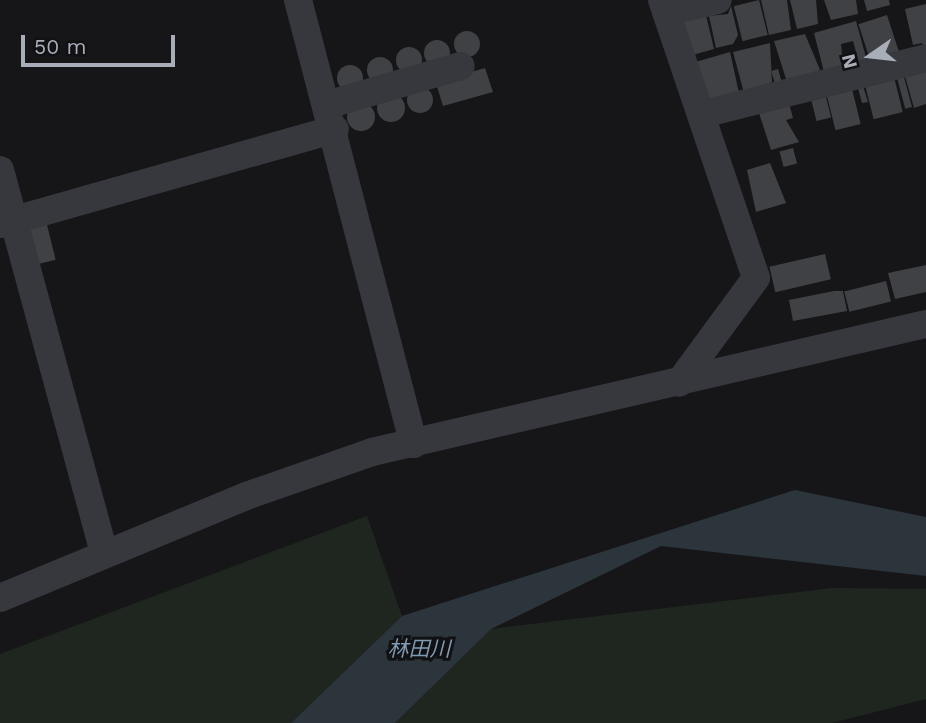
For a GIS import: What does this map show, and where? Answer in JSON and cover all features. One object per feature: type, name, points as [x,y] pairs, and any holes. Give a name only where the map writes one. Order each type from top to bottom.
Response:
[{"type":"street","points":[[298,0],[332,116],[414,444]]},
{"type":"street","points":[[679,383],[756,278],[664,6],[718,0]]},
{"type":"street","points":[[702,114],[926,58]]},
{"type":"street","points":[[8,222],[332,116],[461,66]]},
{"type":"street","points":[[0,170],[8,222],[104,552]]},
{"type":"street","points":[[0,598],[104,552],[372,452],[926,324]]},
{"type":"shaded area","points":[[367,516],[402,616],[291,723],[0,723],[0,654]]},
{"type":"shaded area","points":[[832,588],[926,589],[926,699],[832,723],[395,723],[490,629]]},
{"type":"water","name":"林田川","points":[[795,490],[926,517],[926,576],[661,546],[491,629],[395,723],[291,723],[402,616]]},
{"type":"building","points":[[759,0],[768,35],[742,41],[734,6]]},
{"type":"building","points":[[761,0],[787,0],[791,30],[769,35]]},
{"type":"building","points":[[790,0],[816,0],[818,24],[797,29]]},
{"type":"building","points":[[824,0],[856,0],[858,14],[831,20]]},
{"type":"building","points":[[864,0],[889,0],[890,5],[867,11]]},
{"type":"building","points":[[926,4],[924,48],[922,43],[913,45],[905,9]]},
{"type":"building","points":[[731,6],[738,35],[733,44],[716,48],[709,16],[728,14]]},
{"type":"building","points":[[705,11],[714,49],[689,56],[678,22]]},
{"type":"building","points":[[887,15],[899,51],[870,60],[858,24]]},
{"type":"building","points":[[856,21],[867,61],[859,63],[853,41],[841,44],[843,65],[824,72],[814,33]]},
{"type":"building","points":[[467,31],[476,35],[480,44],[476,53],[467,57],[458,53],[454,44],[458,35]]},
{"type":"building","points":[[805,34],[820,70],[787,82],[774,41]]},
{"type":"building","points":[[437,40],[446,44],[450,53],[446,62],[437,66],[428,62],[424,53],[428,44]]},
{"type":"building","points":[[770,43],[772,82],[744,93],[733,52]]},
{"type":"building","points":[[409,47],[418,51],[422,60],[418,69],[409,73],[400,69],[396,60],[400,51]]},
{"type":"building","points":[[730,52],[739,93],[708,99],[692,63]]},
{"type":"building","points":[[380,57],[389,61],[393,70],[389,79],[380,83],[371,79],[367,70],[371,61]]},
{"type":"building","points":[[350,65],[359,69],[363,78],[359,87],[350,91],[341,87],[337,78],[341,69]]},
{"type":"building","points":[[485,68],[493,92],[443,106],[436,83],[460,76],[463,82],[461,75]]},
{"type":"building","points":[[778,69],[782,83],[775,85],[771,71]]},
{"type":"building","points":[[926,70],[926,104],[914,108],[905,76]]},
{"type":"building","points":[[894,77],[903,112],[874,119],[865,84]]},
{"type":"building","points":[[904,77],[912,107],[905,109],[897,79]]},
{"type":"building","points":[[863,86],[868,102],[862,103],[858,88]]},
{"type":"building","points":[[420,87],[429,91],[433,100],[429,109],[420,113],[411,109],[407,100],[411,91]]},
{"type":"building","points":[[852,89],[861,124],[835,130],[827,95]]},
{"type":"building","points":[[391,94],[401,98],[405,108],[401,118],[391,122],[381,118],[377,108],[381,98]]},
{"type":"building","points":[[826,97],[831,117],[817,121],[811,101]]},
{"type":"building","points":[[361,103],[371,107],[375,117],[371,127],[361,131],[351,127],[347,117],[351,107]]},
{"type":"building","points":[[789,103],[793,118],[786,120],[799,142],[771,150],[759,113]]},
{"type":"building","points":[[793,148],[797,163],[784,167],[779,152]]},
{"type":"building","points":[[770,163],[786,203],[756,212],[747,170]]},
{"type":"building","points":[[46,221],[56,260],[32,266],[23,227]]},
{"type":"building","points":[[825,254],[831,279],[775,292],[769,267]]},
{"type":"building","points":[[926,265],[926,292],[895,299],[888,273]]},
{"type":"building","points":[[886,281],[891,301],[849,312],[844,291]]},
{"type":"building","points":[[843,291],[847,311],[793,321],[789,300]]}]
